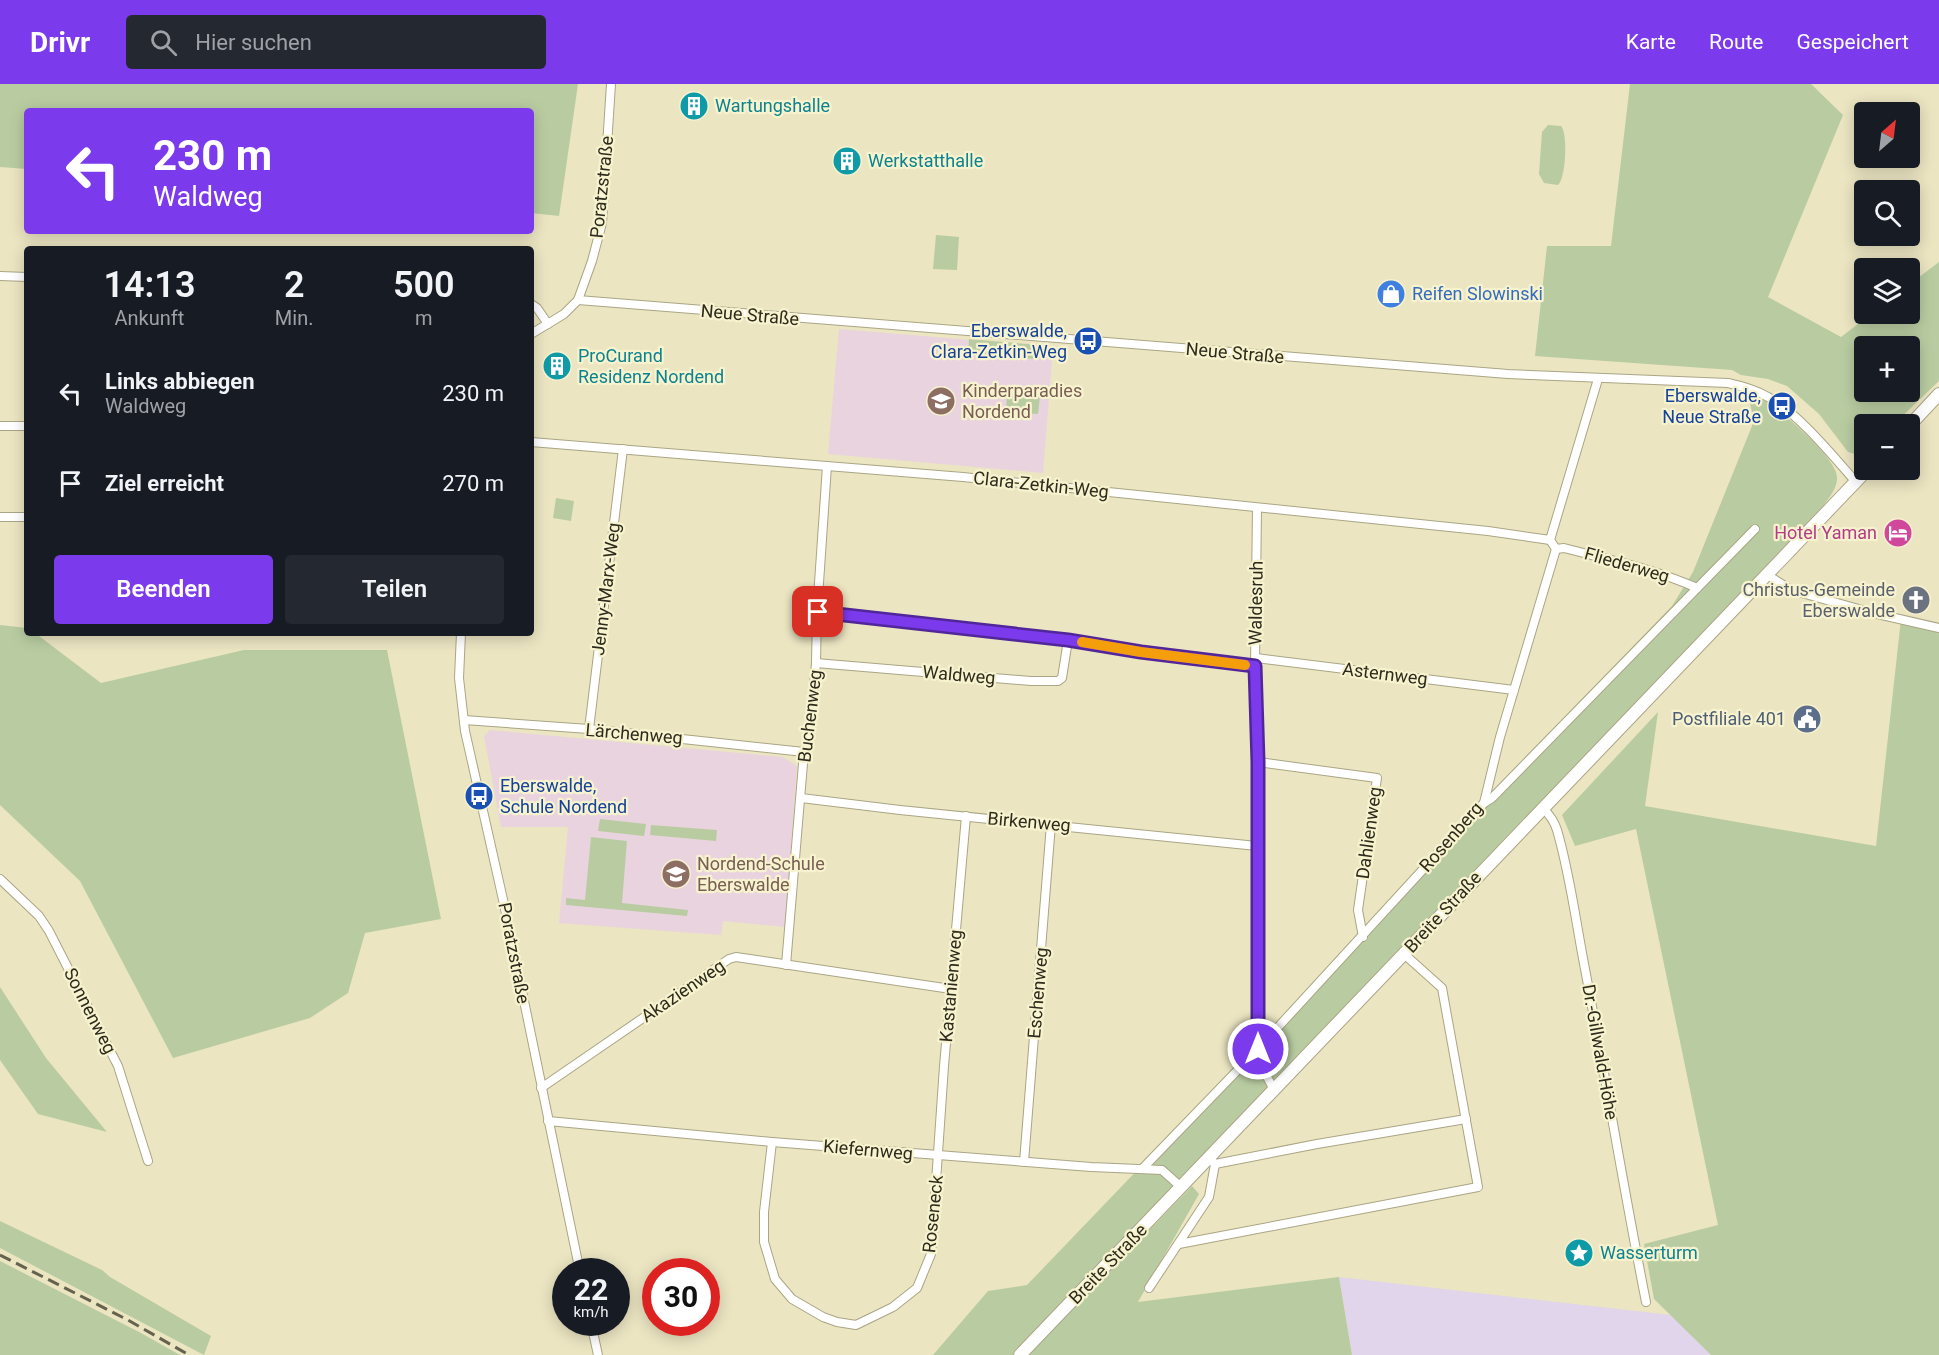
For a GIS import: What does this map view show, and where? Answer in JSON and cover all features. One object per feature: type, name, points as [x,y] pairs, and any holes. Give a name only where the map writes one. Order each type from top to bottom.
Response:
[{"type":"main road","points":[[1920,414],[1939,394]]},
{"type":"main road","name":"Breite Straße","points":[[1020,1355],[1181,1187],[1212,1161],[1274,1090],[1542,807],[1856,481]]},
{"type":"street","name":"Poratzstraße","points":[[534,332],[564,314],[578,300],[592,261],[602,222],[611,84]]},
{"type":"street","points":[[0,276],[24,277]]},
{"type":"street","name":"Neue Straße","points":[[578,300],[1520,375],[1728,383],[1759,393],[1782,406],[1856,481]]},
{"type":"street","points":[[534,306],[548,324]]},
{"type":"street","points":[[1556,549],[1550,540],[1598,379]]},
{"type":"street","points":[[0,426],[24,426]]},
{"type":"street","name":"Clara-Zetkin-Weg","points":[[534,442],[984,479],[1488,531],[1550,540]]},
{"type":"street","name":"Jenny-Marx-Weg","points":[[589,729],[623,449]]},
{"type":"street","name":"Buchenweg","points":[[786,965],[804,752],[809,743],[816,663],[827,466]]},
{"type":"street","name":"Waldesruh","points":[[1257,508],[1255,662],[1258,762],[1258,1049],[1265,1073],[1274,1090]]},
{"type":"street","points":[[0,517],[24,517]]},
{"type":"street","points":[[1484,803],[1492,798],[1755,529]]},
{"type":"street","name":"Fliederweg","points":[[1556,549],[1564,548],[1654,572],[1697,588]]},
{"type":"street","name":"Rosenberg","points":[[1143,1168],[1258,1049],[1484,803],[1500,737],[1556,549]]},
{"type":"street","points":[[1766,574],[1791,590],[1873,613],[1939,628]]},
{"type":"street","points":[[818,612],[1068,640],[1141,652],[1255,662]]},
{"type":"street","name":"Poratzstraße","points":[[461,636],[459,678],[464,720],[577,1258]]},
{"type":"street","name":"Waldweg","points":[[816,663],[1030,681],[1058,681],[1062,678],[1068,640]]},
{"type":"street","name":"Asternweg","points":[[1255,662],[1514,690]]},
{"type":"street","name":"Lärchenweg","points":[[464,720],[589,729],[804,752]]},
{"type":"street","name":"Dahlienweg","points":[[1258,762],[1377,778],[1358,910],[1362,937]]},
{"type":"street","name":"Birkenweg","points":[[801,798],[1257,846]]},
{"type":"street","name":"Dr.-Gillwald-Höhe","points":[[1542,807],[1550,814],[1557,828],[1646,1302]]},
{"type":"street","name":"Kastanienweg","points":[[939,1155],[966,816]]},
{"type":"street","name":"Eschenweg","points":[[1024,1162],[1051,824]]},
{"type":"street","name":"Sonnenweg","points":[[0,879],[39,916],[49,931],[118,1066],[148,1161]]},
{"type":"street","points":[[1179,1244],[1478,1187],[1442,988],[1404,954]]},
{"type":"street","name":"Akazienweg","points":[[541,1088],[729,959],[736,957],[951,989]]},
{"type":"street","points":[[1149,1288],[1209,1197],[1212,1161],[1466,1119]]},
{"type":"street","name":"Kiefernweg","points":[[548,1121],[1024,1162],[1143,1168],[1162,1170],[1181,1187]]},
{"type":"street","name":"Roseneck","points":[[772,1142],[764,1212],[764,1242],[775,1279],[792,1299],[823,1317],[856,1325],[893,1307],[917,1288],[924,1274],[931,1254],[939,1155]]},
{"type":"street","points":[[594,1336],[598,1355]]},
{"type":"shaded area","name":"Kinderparadies Nordend","points":[[839,329],[1053,347],[1043,473],[828,454]]},
{"type":"shaded area","name":"Nordend-Schule Eberswalde","points":[[490,730],[783,757],[797,766],[785,927],[723,921],[721,935],[559,923],[568,827],[501,827],[484,736]]},
{"type":"shaded area","points":[[1339,1277],[1671,1315],[1711,1355],[1352,1355]]},
{"type":"green space","points":[[0,84],[578,84],[559,216],[534,213],[534,108],[24,108],[24,169],[0,167]]},
{"type":"green space","points":[[1630,84],[1811,84],[1843,115],[1768,297],[1841,337],[1858,324],[1920,324],[1920,276],[1939,262],[1939,381],[1920,399],[1920,336],[1854,336],[1854,402],[1917,402],[1904,414],[1854,414],[1854,454],[1848,452],[1819,414],[1787,386],[1768,379],[1741,375],[1732,370],[1535,356],[1547,246],[1611,246]]},
{"type":"green space","points":[[1548,125],[1561,126],[1565,137],[1563,174],[1558,185],[1544,183],[1539,174],[1542,132]]},
{"type":"green space","points":[[936,235],[959,237],[957,270],[933,269]]},
{"type":"green space","points":[[969,339],[1038,345],[1037,359],[968,355]]},
{"type":"green space","points":[[1007,393],[1040,395],[1038,414],[1006,412]]},
{"type":"green space","points":[[1748,394],[1765,401],[1783,414],[1819,447],[1835,469],[1836,485],[1823,506],[1013,1355],[933,1355],[988,1291],[1027,1285],[1264,1038],[1493,791],[1672,606],[1693,572],[1754,421]]},
{"type":"green space","points":[[556,498],[574,501],[571,521],[553,518]]},
{"type":"green space","points":[[1901,619],[1939,628],[1939,1355],[1711,1355],[1654,1299],[1644,1244],[1718,1225],[1636,829],[1575,846],[1562,815],[1658,712],[1645,806],[1876,846]]},
{"type":"green space","points":[[0,625],[24,628],[24,636],[39,636],[101,683],[244,650],[387,650],[441,919],[365,933],[348,993],[310,1018],[173,1058],[80,881],[0,805]]},
{"type":"green space","points":[[600,819],[646,824],[644,836],[598,831]]},
{"type":"green space","points":[[651,825],[717,830],[716,841],[650,835]]},
{"type":"green space","points":[[591,837],[627,841],[622,903],[688,910],[687,916],[566,905],[566,898],[585,900]]},
{"type":"green space","points":[[0,987],[46,1058],[107,1132],[38,1114],[0,1060]]},
{"type":"green space","points":[[1192,1186],[1199,1194],[1138,1302],[1339,1277],[1352,1355],[1028,1355]]},
{"type":"green space","points":[[0,1221],[102,1270],[110,1277],[211,1336],[204,1355],[0,1248]]},
{"type":"green space","points":[[0,1261],[141,1333],[180,1355],[0,1355]]},
{"type":"railway","points":[[0,1255],[128,1320],[189,1355]]},
{"type":"slow traffic","points":[[1082,642],[1245,665]]},
{"type":"place","name":"Wartungshalle","points":[[694,106]]},
{"type":"place","name":"Werkstatthalle","points":[[847,161]]},
{"type":"place","name":"Reifen Slowinski","points":[[1391,294]]},
{"type":"place","name":"Eberswalde, Clara-Zetkin-Weg","points":[[1088,341]]},
{"type":"place","name":"ProCurand Residenz Nordend","points":[[557,366]]},
{"type":"place","name":"Kinderparadies Nordend","points":[[941,401]]},
{"type":"place","name":"Eberswalde, Neue Straße","points":[[1782,406]]},
{"type":"place","name":"Hotel Yaman","points":[[1898,533]]},
{"type":"place","name":"Christus-Gemeinde Eberswalde","points":[[1916,600]]},
{"type":"place","name":"Postfiliale 401","points":[[1807,719]]},
{"type":"place","name":"Eberswalde, Schule Nordend","points":[[479,796]]},
{"type":"place","name":"Nordend-Schule Eberswalde","points":[[676,874]]},
{"type":"place","name":"Wasserturm","points":[[1579,1253]]},
{"type":"route","points":[[818,612],[1068,640],[1141,652],[1255,666],[1258,762],[1258,1049]]}]
